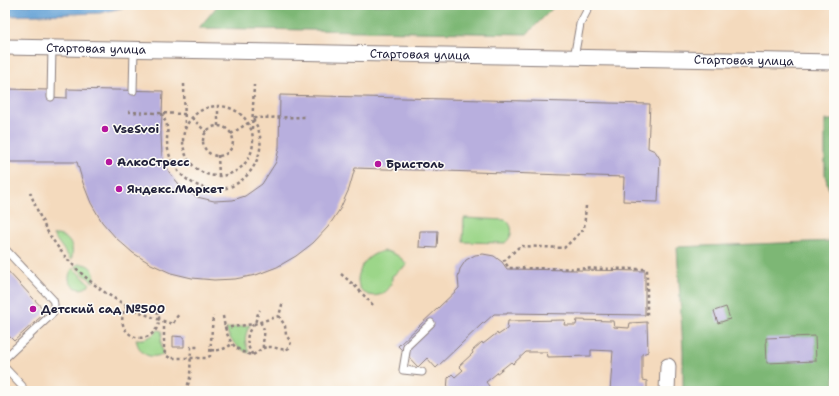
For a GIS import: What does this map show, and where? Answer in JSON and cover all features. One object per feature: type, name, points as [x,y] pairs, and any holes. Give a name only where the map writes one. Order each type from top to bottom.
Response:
[{"type":"street","name":"Стартовая улица","points":[[5,46],[834,62]]},
{"type":"street","points":[[667,391],[668,366]]},
{"type":"lane","points":[[574,58],[580,24],[590,5]]},
{"type":"lane","points":[[51,97],[52,48]]},
{"type":"lane","points":[[133,91],[134,49]]},
{"type":"lane","points":[[5,249],[53,300],[54,304],[51,315],[5,358]]},
{"type":"lane","points":[[422,372],[404,370],[407,346],[430,323]]},
{"type":"lane","points":[[5,368],[22,386]]},
{"type":"path","points":[[184,84],[185,130],[183,141],[185,152],[190,162],[198,169],[208,174],[218,176],[229,174],[239,169],[247,161],[252,151],[254,85]]},
{"type":"path","points":[[185,130],[197,112],[207,107],[218,105],[229,107],[239,112],[247,120],[252,130]]},
{"type":"path","points":[[218,105],[218,126]]},
{"type":"path","points":[[128,112],[184,114]]},
{"type":"path","points":[[162,113],[167,126],[167,142],[170,156],[177,170],[188,181],[208,189],[221,190],[234,185],[247,176],[258,160],[261,144],[259,130],[252,118]]},
{"type":"path","points":[[252,118],[307,117]]},
{"type":"path","points":[[192,118],[206,132]]},
{"type":"path","points":[[231,134],[248,123]]},
{"type":"path","points":[[218,126],[227,129],[233,140],[230,149],[223,155],[214,155],[204,145],[204,136],[206,132],[218,126]]},
{"type":"path","points":[[218,155],[218,176]]},
{"type":"path","points":[[30,192],[46,229],[57,246],[70,262],[100,290],[136,311],[159,320],[173,324],[180,313]]},
{"type":"path","points":[[586,206],[584,229],[564,248],[520,246],[504,261],[509,268],[647,269],[647,316]]},
{"type":"path","points":[[341,274],[373,305]]},
{"type":"path","points":[[253,356],[268,347],[275,347],[283,350],[289,348],[291,342],[286,335],[285,326],[279,316],[283,301]]},
{"type":"path","points":[[127,306],[122,316],[122,323],[129,334],[141,338],[148,337],[157,328],[159,316],[155,305]]},
{"type":"path","points":[[253,356],[247,344],[247,337],[260,310]]},
{"type":"path","points":[[164,321],[165,354],[170,358],[208,358],[211,350],[213,316]]},
{"type":"path","points":[[223,316],[224,328],[232,344],[239,350],[253,356]]},
{"type":"path","points":[[224,328],[254,324],[279,316]]},
{"type":"path","points":[[260,322],[264,327],[265,337],[262,341],[263,349]]},
{"type":"path","points":[[211,350],[218,351],[225,349],[232,344]]},
{"type":"path","points":[[186,391],[190,378],[191,347],[199,347]]},
{"type":"green space","points":[[218,5],[556,5],[527,34],[199,28]]},
{"type":"green space","points":[[825,120],[834,120],[834,209],[825,175]]},
{"type":"green space","points":[[464,218],[506,220],[509,223],[512,232],[505,243],[463,242]]},
{"type":"green space","points":[[53,235],[63,237],[70,242],[72,250],[71,260]]},
{"type":"green space","points":[[834,241],[834,391],[683,391],[683,350],[677,247]]},
{"type":"green space","points":[[383,251],[396,255],[407,265],[392,276],[391,284],[382,294],[375,296],[369,295],[363,292],[360,287],[358,280],[359,274],[361,268],[368,259]]},
{"type":"green space","points":[[79,264],[86,265],[92,269],[94,275],[93,282],[75,266]]},
{"type":"green space","points":[[73,268],[90,284],[88,286],[80,289],[70,283],[69,275]]},
{"type":"green space","points":[[250,325],[245,339],[249,353],[234,344],[226,329]]},
{"type":"green space","points":[[158,330],[162,331],[161,342],[163,354],[158,356],[149,356],[142,352],[136,339],[148,338]]},
{"type":"water","points":[[5,5],[134,5],[100,13],[5,16]]},
{"type":"building","points":[[6,89],[49,90],[48,97],[67,98],[67,89],[163,91],[161,135],[162,156],[169,172],[183,189],[197,197],[214,201],[233,200],[245,196],[262,184],[276,162],[279,148],[280,95],[650,104],[648,148],[655,151],[660,159],[658,202],[623,201],[624,177],[355,168],[349,189],[340,209],[328,227],[313,243],[296,256],[277,267],[256,275],[235,279],[214,280],[192,278],[171,273],[151,264],[133,253],[116,238],[102,222],[91,203],[77,162],[5,162]]},
{"type":"building","points":[[420,231],[438,231],[437,248],[419,247]]},
{"type":"building","points":[[483,254],[494,256],[502,262],[507,269],[645,271],[645,315],[494,314],[436,368],[427,358],[418,367],[398,346],[459,288],[458,277],[460,269],[466,260],[475,255]]},
{"type":"building","points":[[5,268],[46,312],[14,341],[9,336],[5,340]]},
{"type":"building","points":[[726,307],[730,319],[718,323],[714,311]]},
{"type":"building","points":[[565,320],[564,325],[576,325],[577,320],[613,321],[614,327],[629,328],[630,323],[647,322],[648,352],[642,354],[642,380],[647,381],[647,391],[610,391],[613,351],[591,350],[591,356],[548,357],[547,352],[526,352],[513,364],[511,362],[486,382],[489,386],[484,391],[447,391],[448,378],[452,374],[455,377],[463,370],[459,366],[482,342],[483,344],[497,333],[498,335],[507,329],[508,321]]},
{"type":"building","points":[[173,336],[184,337],[184,347],[173,347]]},
{"type":"building","points":[[815,336],[816,361],[767,363],[766,338]]},
{"type":"place","name":"VseSvoi","points":[[105,129]]},
{"type":"place","name":"АлкоСтресс","points":[[109,162]]},
{"type":"place","name":"Бристоль","points":[[378,164]]},
{"type":"place","name":"Яндекс.Маркет","points":[[119,189]]},
{"type":"place","name":"Детский сад №500","points":[[33,309]]}]
